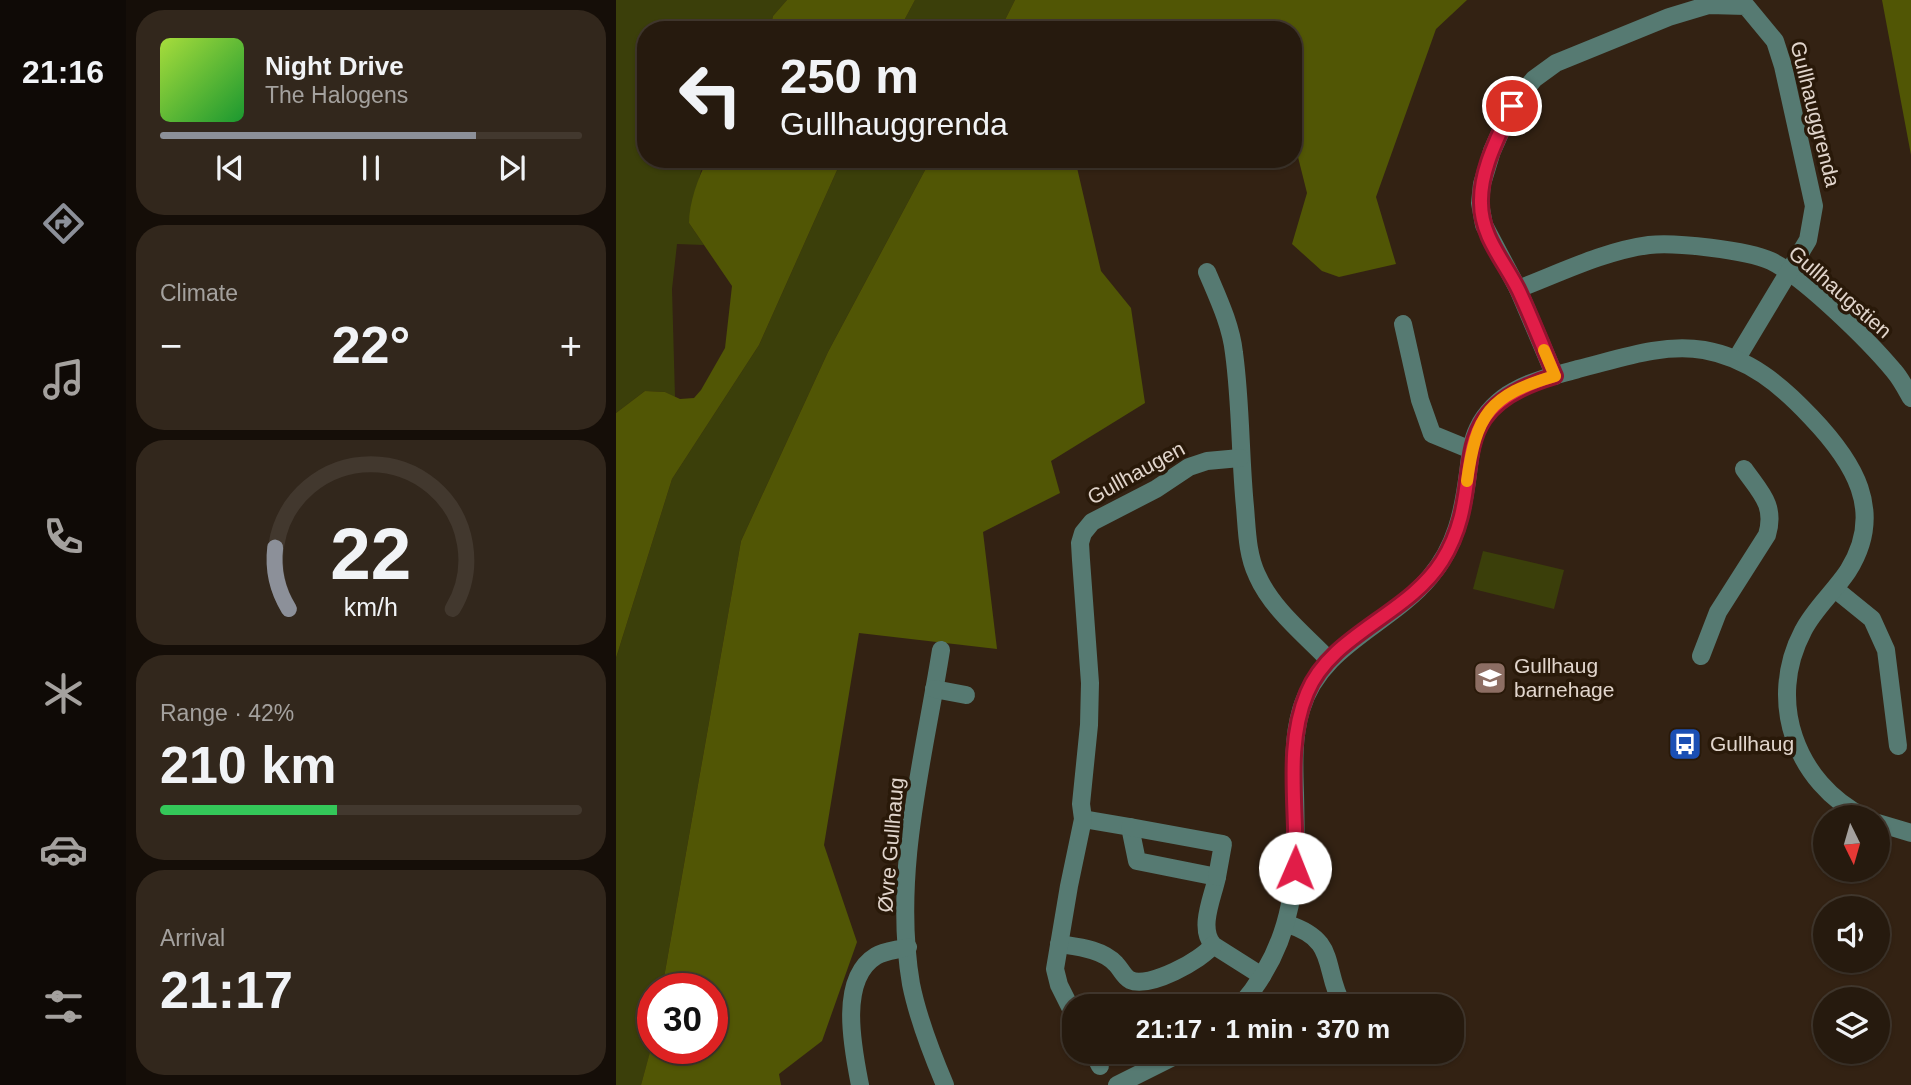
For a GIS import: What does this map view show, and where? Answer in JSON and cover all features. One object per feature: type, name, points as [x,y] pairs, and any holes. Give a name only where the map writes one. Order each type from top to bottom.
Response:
[{"type":"street","name":"Gullhauggrenda","points":[[1555,376],[1518,289],[1484,225],[1480,203],[1482,184],[1492,151],[1512,106],[1534,79],[1556,63],[1669,17],[1709,5],[1746,6],[1775,41],[1814,206],[1808,240],[1737,358]]},
{"type":"street","name":"Gullhaugstien","points":[[1518,289],[1625,250],[1651,245],[1673,245],[1753,256],[1770,261],[1790,273],[1840,316],[1895,372],[1911,398]]},
{"type":"street","points":[[1208,272],[1225,317],[1234,353],[1248,548],[1257,577],[1278,608],[1329,660]]},
{"type":"street","points":[[1403,324],[1420,400],[1433,434],[1471,450]]},
{"type":"street","points":[[1249,994],[1262,976],[1287,923],[1296,847],[1295,737],[1308,690],[1329,660],[1417,592],[1441,564],[1459,527],[1471,450],[1477,429],[1501,399],[1531,383],[1643,352],[1670,348],[1698,349],[1737,358],[1756,369],[1790,395],[1841,452],[1858,481],[1864,507],[1862,534],[1854,559],[1801,634],[1790,669],[1787,701],[1793,741],[1823,789],[1844,805]]},
{"type":"street","name":"Gullhaugen","points":[[1083,819],[1081,804],[1089,725],[1090,683],[1081,551],[1083,533],[1092,523],[1157,489],[1189,467],[1207,461],[1240,458]]},
{"type":"street","points":[[1701,656],[1717,612],[1767,535],[1771,521],[1768,502],[1744,469]]},
{"type":"street","points":[[1835,589],[1872,619],[1886,650],[1898,746]]},
{"type":"street","name":"Øvre Gullhaug","points":[[941,650],[908,864],[908,947],[916,1006],[945,1085]]},
{"type":"street","points":[[934,689],[966,695]]},
{"type":"street","points":[[1064,994],[1055,970],[1083,819],[1223,844],[1206,928],[1207,938],[1213,945],[1262,976]]},
{"type":"street","points":[[1130,827],[1137,861],[1217,877]]},
{"type":"street","points":[[1890,827],[1911,833]]},
{"type":"street","points":[[1287,923],[1315,937],[1326,952],[1336,994]]},
{"type":"street","points":[[1059,944],[1086,948],[1106,956],[1129,979],[1137,982],[1150,982],[1200,958],[1213,945]]},
{"type":"street","points":[[860,1085],[854,1054],[851,1010],[854,986],[863,967],[877,955],[908,947]]},
{"type":"street","points":[[1121,1084],[1160,1064]]},
{"type":"green space","points":[[616,0],[787,0],[772,21],[637,21],[637,168],[703,168],[689,223],[704,245],[677,244],[672,289],[675,397],[665,392],[645,391],[616,413]]},
{"type":"green space","points":[[915,0],[1015,0],[1004,21],[904,21]]},
{"type":"green space","points":[[838,168],[926,168],[828,352],[741,541],[665,973],[637,973],[637,1064],[647,1064],[641,1085],[616,1085],[616,658],[672,479],[759,345]]},
{"type":"green space","points":[[1483,551],[1564,570],[1554,609],[1473,589]]},
{"type":"shaded area","points":[[787,0],[915,0],[904,21],[772,21]]},
{"type":"shaded area","points":[[1015,0],[1467,0],[1436,29],[1376,197],[1396,264],[1339,277],[1322,271],[1292,244],[1307,193],[1301,168],[1302,21],[1004,21]]},
{"type":"shaded area","points":[[1882,0],[1911,0],[1911,155]]},
{"type":"shaded area","points":[[704,168],[838,168],[759,345],[672,479],[616,658],[616,413],[645,391],[665,392],[680,399],[694,398],[725,348],[732,286],[689,223]]},
{"type":"shaded area","points":[[926,168],[1077,168],[1101,271],[1131,308],[1145,403],[1051,461],[1060,493],[983,532],[997,649],[859,633],[824,845],[857,942],[822,1041],[779,1074],[781,1085],[641,1085],[647,1064],[728,1064],[728,973],[665,973],[741,541],[828,352]]},
{"type":"slow traffic","points":[[1467,481],[1477,429],[1487,414],[1514,390],[1555,376],[1544,350]]},
{"type":"place","name":"Gullhaug barnehage","points":[[1490,678]]},
{"type":"place","name":"Gullhaug","points":[[1685,744]]},
{"type":"route","points":[[1295,868],[1295,737],[1308,690],[1329,660],[1379,620],[1400,607],[1441,564],[1459,527],[1471,450],[1477,429],[1487,414],[1514,390],[1555,376],[1518,289],[1492,244],[1484,225],[1480,203],[1482,184],[1492,151],[1512,106]]}]
